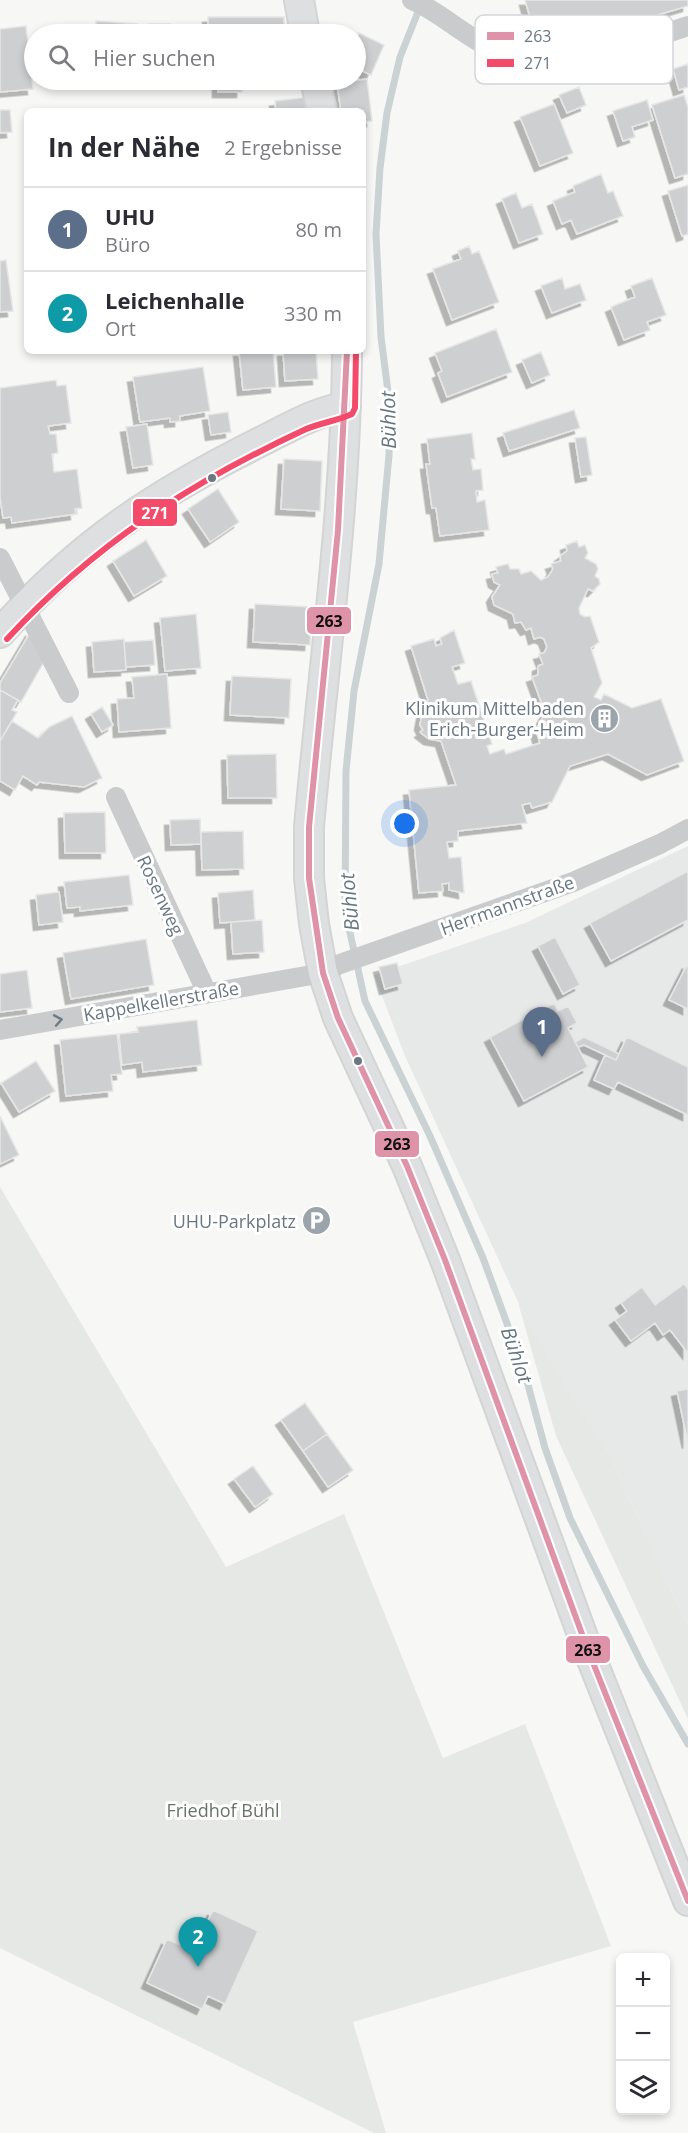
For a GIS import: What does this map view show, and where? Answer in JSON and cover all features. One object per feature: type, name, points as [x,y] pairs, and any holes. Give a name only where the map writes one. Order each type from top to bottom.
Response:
[{"type":"street","points":[[299,0],[303,24]]},
{"type":"street","points":[[420,2],[475,39]]},
{"type":"street","points":[[673,31],[688,26]]},
{"type":"street","points":[[317,90],[321,108]]},
{"type":"street","points":[[347,354],[346,407],[309,827],[309,878],[332,969],[338,1018],[407,1166],[445,1260],[582,1634],[688,1901]]},
{"type":"street","points":[[0,633],[69,561],[128,516],[198,473],[319,413],[346,407]]},
{"type":"street","points":[[0,558],[69,693]]},
{"type":"street","name":"Rosenweg","points":[[116,797],[207,993]]},
{"type":"street","name":"Herrmannstraße","points":[[332,969],[573,882],[660,844],[688,829]]},
{"type":"street","name":"Kappelkellerstraße","points":[[0,1030],[332,969]]},
{"type":"shaded area","points":[[688,846],[688,1627],[603,1441],[568,1392],[518,1302],[405,1056],[374,975],[525,923]]},
{"type":"green space","name":"Friedhof Bühl","points":[[0,1187],[226,1567],[344,1514],[443,1758],[525,1724],[611,1946],[353,2022],[386,2133],[374,2133],[0,1948]]},
{"type":"green space","points":[[518,1302],[568,1391],[603,1441],[688,1627],[688,1719],[556,1436]]},
{"type":"building","points":[[525,0],[688,0],[688,6],[657,15],[529,15]]},
{"type":"building","points":[[208,17],[284,17],[284,24],[208,24]]},
{"type":"building","points":[[96,21],[137,24],[96,24]]},
{"type":"building","points":[[24,26],[24,90],[0,92],[0,29]]},
{"type":"building","points":[[366,36],[384,45],[371,75],[366,73]]},
{"type":"building","points":[[688,64],[688,87],[679,90],[673,69]]},
{"type":"building","points":[[366,79],[372,121],[366,122],[366,108],[341,108],[338,90],[366,90]]},
{"type":"building","points":[[579,87],[586,105],[567,113],[559,95]]},
{"type":"building","points":[[218,90],[242,90],[242,92],[218,92]]},
{"type":"building","points":[[684,95],[688,107],[688,174],[675,178],[652,105]]},
{"type":"building","points":[[309,97],[311,108],[276,108],[275,101]]},
{"type":"building","points":[[647,100],[653,120],[632,127],[635,137],[623,141],[613,111]]},
{"type":"building","points":[[554,104],[573,153],[540,166],[520,117]]},
{"type":"building","points":[[0,110],[10,110],[12,132],[0,133]]},
{"type":"building","points":[[601,174],[608,193],[613,191],[623,216],[577,234],[571,220],[562,224],[553,201],[575,192],[573,186]]},
{"type":"building","points":[[688,185],[688,234],[682,236],[668,191]]},
{"type":"building","points":[[516,193],[522,208],[532,204],[543,234],[519,243],[502,199]]},
{"type":"building","points":[[469,246],[472,254],[479,251],[499,302],[452,320],[433,269],[461,259],[458,251]]},
{"type":"building","points":[[6,260],[13,311],[0,312],[0,261]]},
{"type":"building","points":[[562,278],[565,289],[580,284],[586,300],[552,313],[541,286]]},
{"type":"building","points":[[652,278],[666,315],[647,322],[650,330],[624,340],[611,307],[635,297],[631,286]]},
{"type":"building","points":[[496,329],[512,372],[447,397],[438,373],[442,371],[435,353]]},
{"type":"building","points":[[541,352],[550,375],[532,383],[522,360]]},
{"type":"building","points":[[239,354],[273,354],[276,387],[243,390]]},
{"type":"building","points":[[283,354],[316,354],[318,379],[285,381]]},
{"type":"building","points":[[203,367],[210,411],[180,416],[180,421],[170,422],[170,418],[140,422],[133,377]]},
{"type":"building","points":[[56,380],[57,386],[66,385],[71,423],[48,426],[50,434],[56,434],[58,453],[52,454],[54,472],[77,469],[82,508],[75,509],[76,514],[12,523],[11,517],[3,518],[0,496],[0,388]]},
{"type":"building","points":[[574,410],[580,428],[509,451],[503,433]]},
{"type":"building","points":[[228,412],[231,432],[211,435],[208,415]]},
{"type":"building","points":[[147,424],[153,465],[133,468],[126,427]]},
{"type":"building","points":[[472,433],[475,459],[471,459],[473,470],[481,469],[483,490],[476,491],[477,502],[485,500],[489,530],[440,536],[436,508],[432,508],[426,464],[430,464],[427,439]]},
{"type":"building","points":[[586,437],[592,475],[581,477],[575,438]]},
{"type":"building","points":[[284,459],[322,461],[320,511],[281,509]]},
{"type":"building","points":[[218,489],[239,522],[210,542],[188,509]]},
{"type":"building","points":[[146,540],[167,576],[134,596],[113,561]]},
{"type":"building","name":"Klinikum Mittelbaden Erich-Burger-Heim","points":[[577,541],[579,547],[585,545],[588,553],[585,558],[596,564],[598,569],[595,576],[599,579],[600,584],[593,591],[588,589],[579,608],[580,614],[585,617],[590,616],[599,642],[591,648],[602,683],[594,697],[601,700],[604,694],[632,708],[661,699],[684,761],[647,775],[608,754],[570,766],[552,802],[532,808],[530,803],[522,805],[527,823],[458,831],[458,841],[447,842],[449,858],[461,857],[464,893],[449,890],[449,883],[442,884],[443,891],[419,893],[409,790],[456,785],[441,741],[429,739],[420,732],[423,730],[420,725],[423,709],[421,707],[428,700],[411,646],[434,639],[436,646],[442,644],[440,638],[454,630],[465,663],[452,667],[458,684],[471,681],[492,744],[487,746],[490,754],[504,749],[506,754],[540,743],[536,730],[548,708],[543,707],[532,677],[538,675],[538,666],[543,664],[539,654],[544,653],[547,647],[544,639],[540,637],[534,639],[531,628],[526,630],[521,622],[515,623],[513,614],[494,605],[492,597],[500,585],[494,582],[492,574],[498,573],[496,567],[508,564],[510,569],[519,569],[521,574],[531,571],[541,580],[548,577],[553,569],[551,564],[561,561],[560,556],[567,551],[566,545]]},
{"type":"building","points":[[255,604],[312,607],[310,645],[253,642]]},
{"type":"building","points":[[196,614],[201,668],[165,671],[160,618]]},
{"type":"building","points":[[31,631],[45,660],[21,702],[0,690],[0,683]]},
{"type":"building","points":[[124,639],[126,670],[94,672],[92,642]]},
{"type":"building","points":[[153,640],[155,665],[126,667],[124,642]]},
{"type":"building","points":[[167,674],[171,728],[119,732],[117,699],[134,698],[132,677]]},
{"type":"building","points":[[232,676],[291,679],[289,718],[230,715]]},
{"type":"building","points":[[0,690],[18,700],[12,710],[17,712],[0,741]]},
{"type":"building","points":[[102,707],[113,725],[102,732],[91,714]]},
{"type":"building","points":[[72,716],[102,778],[84,787],[39,782],[37,785],[23,776],[15,790],[0,781],[0,741],[12,721],[38,738],[49,727]]},
{"type":"building","points":[[276,754],[277,798],[228,798],[227,755]]},
{"type":"building","points":[[105,812],[106,853],[65,853],[64,813]]},
{"type":"building","points":[[200,819],[201,844],[171,845],[170,820]]},
{"type":"building","points":[[243,831],[244,869],[202,870],[201,832]]},
{"type":"building","points":[[688,871],[688,920],[611,961],[590,923]]},
{"type":"building","points":[[129,875],[133,905],[80,911],[80,907],[67,908],[64,882]]},
{"type":"building","points":[[253,890],[255,920],[220,923],[218,893]]},
{"type":"building","points":[[59,892],[63,922],[39,925],[36,895]]},
{"type":"building","points":[[262,920],[264,952],[233,954],[231,922]]},
{"type":"building","points":[[555,937],[580,985],[563,994],[538,946]]},
{"type":"building","points":[[146,939],[154,985],[71,999],[63,953]]},
{"type":"building","points":[[397,963],[403,984],[385,989],[379,967]]},
{"type":"building","points":[[688,963],[688,1009],[669,1000]]},
{"type":"building","points":[[27,970],[32,1008],[0,1012],[0,974]]},
{"type":"building","points":[[554,1003],[558,1011],[568,1006],[577,1023],[568,1028],[588,1067],[524,1101],[490,1037]]},
{"type":"building","points":[[197,1020],[202,1065],[143,1072],[142,1062],[122,1065],[119,1034],[138,1032],[137,1027]]},
{"type":"building","points":[[117,1034],[122,1074],[111,1075],[113,1091],[66,1096],[60,1040]]},
{"type":"building","points":[[584,1037],[619,1054],[616,1060],[584,1045],[578,1047],[575,1042]]},
{"type":"building","points":[[627,1037],[688,1067],[688,1115],[618,1082],[614,1089],[594,1080],[605,1055],[616,1060]]},
{"type":"building","points":[[36,1061],[55,1091],[19,1112],[1,1083]]},
{"type":"building","points":[[0,1116],[19,1155],[0,1164]]},
{"type":"building","points":[[684,1284],[688,1289],[688,1353],[670,1330],[663,1335],[655,1323],[631,1341],[615,1320],[627,1311],[621,1303],[642,1287],[655,1305]]},
{"type":"building","points":[[688,1389],[688,1443],[677,1391]]},
{"type":"building","points":[[305,1403],[327,1434],[303,1451],[281,1420]]},
{"type":"building","points":[[327,1434],[353,1470],[328,1487],[303,1451]]},
{"type":"building","points":[[253,1466],[273,1494],[255,1507],[234,1479]]},
{"type":"building","points":[[213,1910],[258,1931],[225,2004],[208,1996],[202,2009],[147,1983],[167,1939],[194,1951]]},
{"type":"waterway","name":"Bühlot","points":[[420,7],[400,57],[387,113],[380,168],[376,234],[381,337],[390,407],[389,455],[379,564],[354,691],[346,771],[345,910],[365,1001],[430,1136],[483,1258],[524,1370],[545,1448],[570,1518],[643,1666],[688,1744]]},
{"type":"transit line","name":"263","points":[[347,354],[338,530],[309,827],[309,878],[323,973],[338,1018],[407,1166],[445,1260],[586,1645],[688,1901]]},
{"type":"transit line","name":"271","points":[[7,639],[74,574],[109,546],[182,495],[221,472],[304,430],[352,414],[355,408],[356,354]]},
{"type":"place","name":"Klinikum Mittelbaden Erich-Burger-Heim","points":[[605,718]]},
{"type":"place","name":"UHU","points":[[542,1057]]},
{"type":"place","name":"UHU-Parkplatz","points":[[317,1221]]},
{"type":"place","name":"Leichenhalle","points":[[198,1967]]}]
